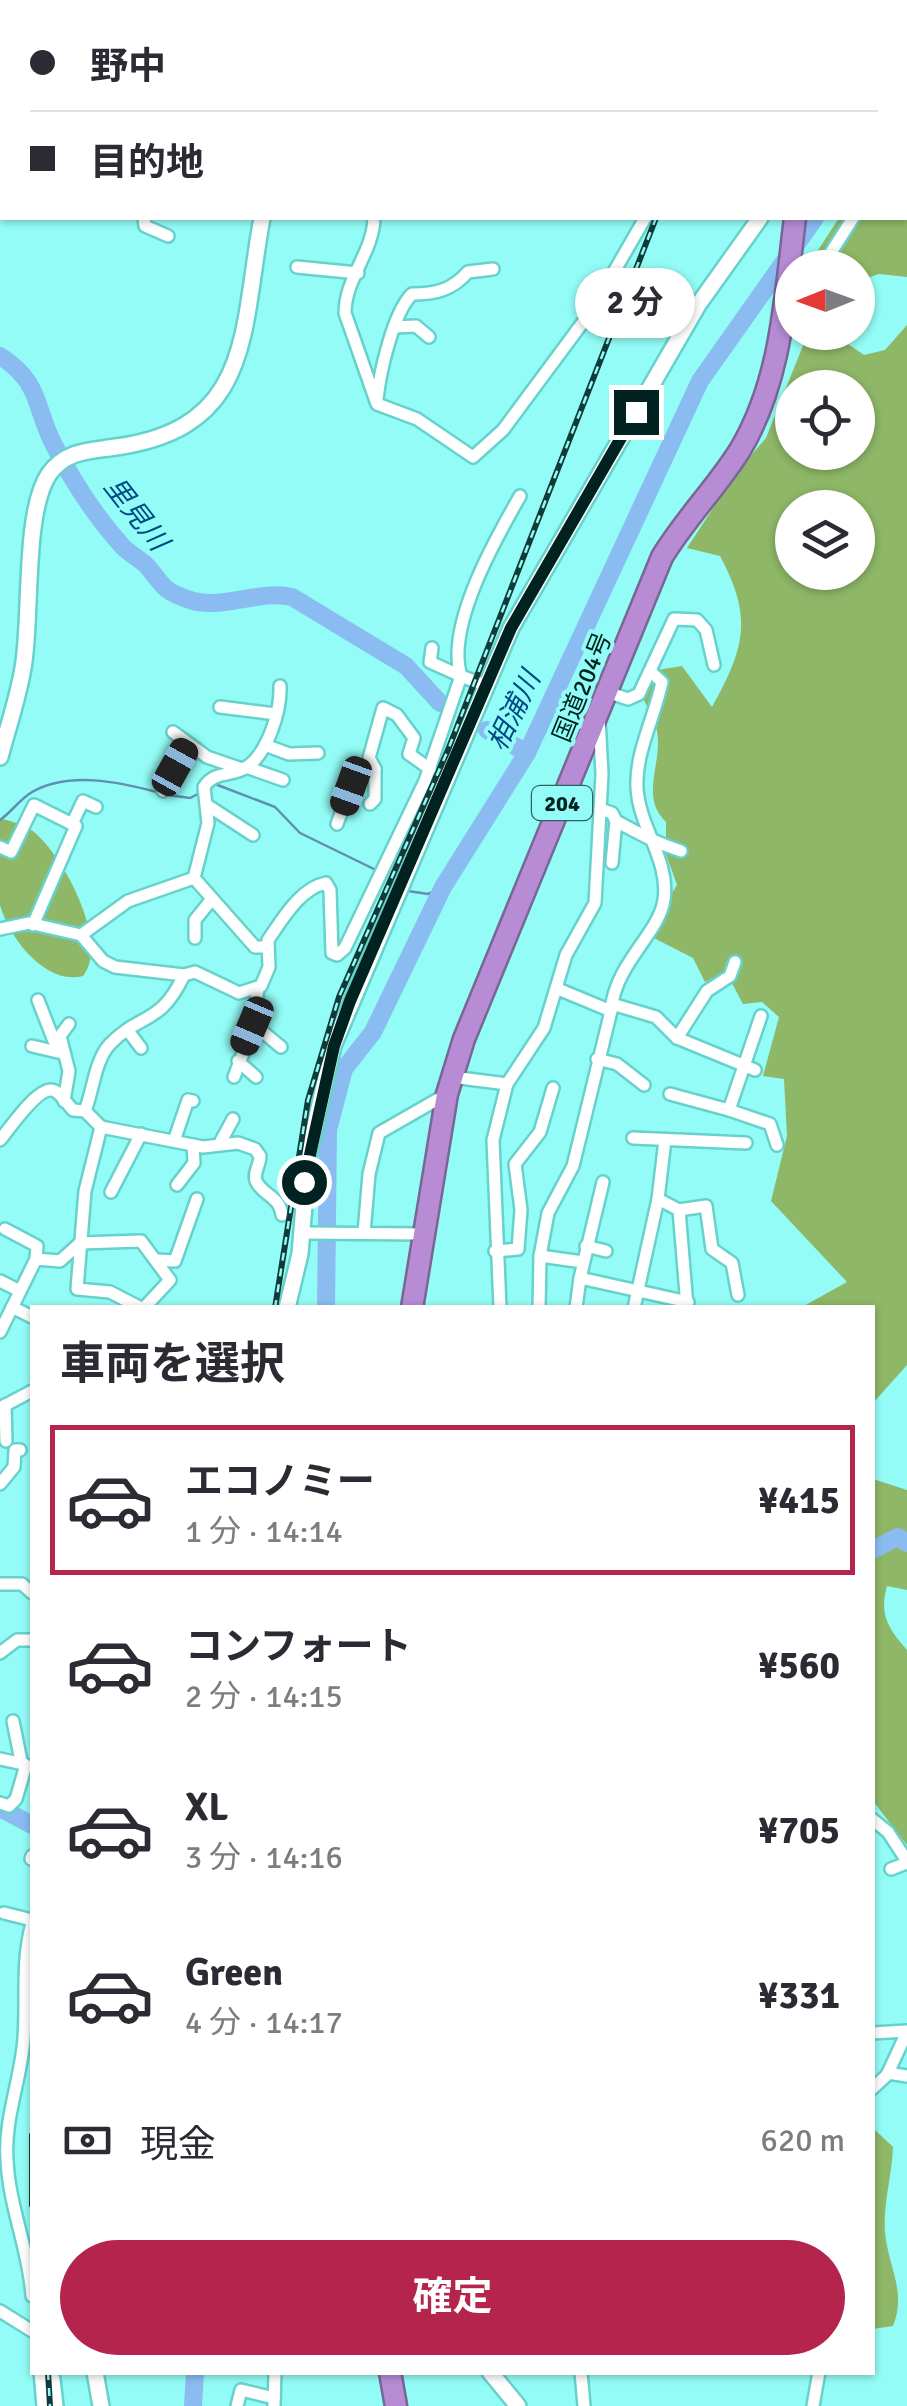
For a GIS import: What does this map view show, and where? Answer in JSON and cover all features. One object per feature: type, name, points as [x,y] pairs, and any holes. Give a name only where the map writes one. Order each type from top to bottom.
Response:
[{"type":"highway","name":"国道204号","points":[[792,250],[795,220]]},
{"type":"highway","name":"国道204号","points":[[412,1305],[449,1086],[662,557],[686,518],[739,451],[764,402],[780,350]]},
{"type":"highway","points":[[391,2375],[396,2406]]},
{"type":"street","points":[[144,220],[145,226],[168,236]]},
{"type":"street","points":[[0,756],[23,668],[41,487],[55,467],[74,453],[147,442],[176,433],[216,402],[234,358],[262,220]]},
{"type":"street","points":[[374,220],[373,238],[345,298],[345,313],[377,404]]},
{"type":"street","points":[[377,404],[417,419],[474,457],[503,430],[592,310],[643,220]]},
{"type":"street","points":[[287,1305],[308,1234],[308,1156],[334,1046],[487,686],[534,586],[677,340],[759,220]]},
{"type":"street","points":[[832,250],[851,220]]},
{"type":"street","points":[[297,268],[358,273]]},
{"type":"street","points":[[377,404],[381,358],[392,345],[401,307],[412,294],[432,294],[458,285],[468,272],[493,269]]},
{"type":"street","points":[[396,327],[416,326],[429,337]]},
{"type":"street","points":[[234,1076],[252,1023],[258,988],[266,978],[268,940],[306,892],[326,884],[332,953],[337,956],[344,948],[430,769],[461,676],[457,664],[466,616],[487,556],[520,496]]},
{"type":"street","points":[[607,692],[635,698],[674,619],[698,620],[706,630],[714,665]]},
{"type":"street","points":[[429,652],[430,662],[487,686]]},
{"type":"street","points":[[542,1305],[548,1212],[573,1166],[611,1007],[634,949],[660,916],[664,901],[662,867],[637,788],[638,764],[662,682],[650,672]]},
{"type":"street","points":[[194,878],[208,824],[208,781],[244,768],[265,745],[276,714],[280,686]]},
{"type":"street","points":[[370,804],[375,799],[375,769],[369,758],[382,706],[414,738],[409,754],[430,769]]},
{"type":"street","points":[[220,707],[276,714]]},
{"type":"street","points":[[500,1305],[493,1140],[506,1084],[544,1028],[566,955],[595,903],[600,809],[598,714]]},
{"type":"street","points":[[173,732],[207,758],[283,780]]},
{"type":"street","points":[[162,791],[188,744]]},
{"type":"street","points":[[265,745],[289,754],[318,753]]},
{"type":"street","points":[[336,819],[351,786],[375,769]]},
{"type":"street","points":[[72,824],[84,801],[96,806]]},
{"type":"street","points":[[207,805],[254,835]]},
{"type":"street","points":[[0,847],[12,852],[34,806],[76,826],[71,848],[33,925]]},
{"type":"street","points":[[600,809],[612,813],[616,821],[612,861],[627,854]]},
{"type":"street","points":[[616,821],[638,828],[652,842],[681,852]]},
{"type":"street","points":[[194,878],[255,948],[268,947]]},
{"type":"street","points":[[81,935],[128,902],[194,878]]},
{"type":"street","points":[[195,938],[195,920],[212,899]]},
{"type":"street","points":[[0,928],[33,925],[81,935],[103,961],[115,966],[184,975],[195,972],[240,993],[258,988]]},
{"type":"street","points":[[677,1038],[707,991],[730,976],[735,962]]},
{"type":"street","points":[[85,1111],[101,1059],[111,1044],[171,1003],[184,975]]},
{"type":"street","points":[[558,990],[656,1017],[677,1038],[754,1070]]},
{"type":"street","points":[[38,1000],[68,1071],[64,1101]]},
{"type":"street","points":[[729,1110],[761,1016]]},
{"type":"street","points":[[252,1023],[281,1047]]},
{"type":"street","points":[[61,1047],[69,1024]]},
{"type":"street","points":[[129,1032],[141,1048]]},
{"type":"street","points":[[32,1046],[61,1047]]},
{"type":"street","points":[[597,1060],[617,1064],[644,1085]]},
{"type":"street","points":[[238,1061],[256,1077]]},
{"type":"street","points":[[360,1235],[379,1133],[449,1086],[506,1084]]},
{"type":"street","points":[[496,1250],[518,1250],[521,1210],[515,1164],[540,1132],[553,1088]]},
{"type":"street","points":[[0,1140],[38,1094],[54,1091],[73,1110],[85,1111],[101,1127],[193,1145],[221,1142],[256,1149],[261,1163],[256,1180],[274,1196],[282,1216]]},
{"type":"street","points":[[670,1094],[770,1124],[777,1145]]},
{"type":"street","points":[[174,1141],[188,1100],[193,1102]]},
{"type":"street","points":[[221,1142],[233,1119]]},
{"type":"street","points":[[101,1127],[84,1190],[77,1289],[110,1292],[136,1305]]},
{"type":"street","points":[[116,1185],[140,1134]]},
{"type":"street","points":[[633,1138],[746,1143]]},
{"type":"street","points":[[635,1305],[658,1199],[665,1140]]},
{"type":"street","points":[[177,1184],[194,1162],[193,1145]]},
{"type":"street","points":[[576,1305],[582,1262],[603,1182]]},
{"type":"street","points":[[156,1260],[175,1260],[197,1199]]},
{"type":"street","points":[[658,1199],[679,1210],[706,1206],[712,1248],[732,1262],[738,1294]]},
{"type":"street","points":[[580,1278],[688,1305],[679,1210]]},
{"type":"street","points":[[0,1332],[36,1258],[37,1246],[5,1228]]},
{"type":"street","points":[[308,1234],[423,1234]]},
{"type":"street","points":[[36,1258],[60,1261],[80,1243],[141,1241],[170,1280],[145,1305]]},
{"type":"street","points":[[586,1246],[606,1251]]},
{"type":"street","points":[[543,1259],[582,1262]]},
{"type":"street","points":[[541,1305],[536,1283],[543,1259]]},
{"type":"street","points":[[0,1282],[20,1291]]},
{"type":"street","points":[[12,1307],[30,1316]]},
{"type":"street","points":[[6,1441],[3,1407],[30,1392]]},
{"type":"street","points":[[0,1484],[15,1472],[15,1450],[20,1450]]},
{"type":"street","points":[[0,1584],[22,1584],[30,1592]]},
{"type":"street","points":[[0,1653],[17,1640],[30,1640]]},
{"type":"street","points":[[0,1803],[9,1806],[16,1799],[26,1764],[11,1727]]},
{"type":"street","points":[[0,1759],[26,1764]]},
{"type":"street","points":[[875,1821],[888,1832],[907,1862],[892,1869]]},
{"type":"street","points":[[4,1913],[30,1921]]},
{"type":"street","points":[[30,1930],[23,1959],[24,2036],[6,2126],[6,2163],[30,2267]]},
{"type":"street","points":[[875,2033],[907,2032],[888,2073],[875,2086]]},
{"type":"street","points":[[888,2073],[907,2076]]},
{"type":"street","points":[[0,2311],[30,2327]]},
{"type":"street","points":[[40,2375],[43,2406]]},
{"type":"street","points":[[51,2375],[57,2406]]},
{"type":"street","points":[[95,2375],[100,2406]]},
{"type":"street","points":[[237,2406],[241,2390],[274,2402],[275,2375]]},
{"type":"street","points":[[581,2375],[584,2406]]},
{"type":"street","points":[[813,2406],[818,2375]]},
{"type":"street","points":[[504,2380],[518,2406]]},
{"type":"green space","points":[[838,220],[907,220],[907,277],[875,275],[875,250],[818,250]]},
{"type":"green space","points":[[907,325],[907,1365],[875,1401],[875,1305],[806,1305],[847,1282],[771,1201],[787,1136],[784,1079],[763,1076],[779,1017],[762,1002],[743,1004],[726,972],[705,982],[693,958],[646,934],[677,885],[666,854],[666,822],[654,802],[657,731],[639,687],[651,671],[682,666],[712,707],[723,686],[741,632],[737,597],[720,556],[687,548],[736,473],[766,438],[775,416],[775,470],[875,470],[875,370],[793,370],[801,350],[857,350],[864,355],[885,350]]},
{"type":"green space","points":[[0,818],[30,829],[68,876],[79,898],[91,942],[90,961],[83,976],[69,977],[43,967],[20,945],[5,918],[0,905]]},
{"type":"green space","points":[[875,1480],[907,1490],[907,1590],[887,1586],[884,1605],[890,1628],[907,1650],[907,1845],[875,1804]]},
{"type":"green space","points":[[875,2130],[893,2147],[885,2232],[898,2301],[893,2326],[875,2329]]},
{"type":"waterway","name":"相浦川","points":[[326,1305],[328,1130],[344,1069],[373,1032],[443,887],[527,753],[700,381],[814,220]]},
{"type":"waterway","name":"里見川","points":[[0,356],[30,386],[54,445],[94,511],[123,547],[167,589],[178,596],[213,603],[292,597],[406,666],[440,703]]},
{"type":"waterway","name":"里見川","points":[[487,730],[527,753]]},
{"type":"waterway","points":[[0,820],[29,794],[60,782],[94,780],[160,793]]},
{"type":"waterway","points":[[209,787],[215,784],[275,807],[300,833],[376,870]]},
{"type":"waterway","points":[[168,795],[190,798],[198,794]]},
{"type":"waterway","points":[[408,891],[428,894],[443,887]]},
{"type":"waterway","points":[[875,1548],[898,1537],[907,1543]]},
{"type":"waterway","points":[[0,1808],[30,1824]]},
{"type":"waterway","name":"相浦川","points":[[193,2406],[195,2375]]},
{"type":"railway","points":[[275,1305],[308,1100],[339,997],[448,750],[655,220]]},
{"type":"railway","points":[[48,2375],[50,2406]]},
{"type":"route","points":[[304,1182],[334,1046],[350,1001],[414,862],[511,628],[636,412]]}]
